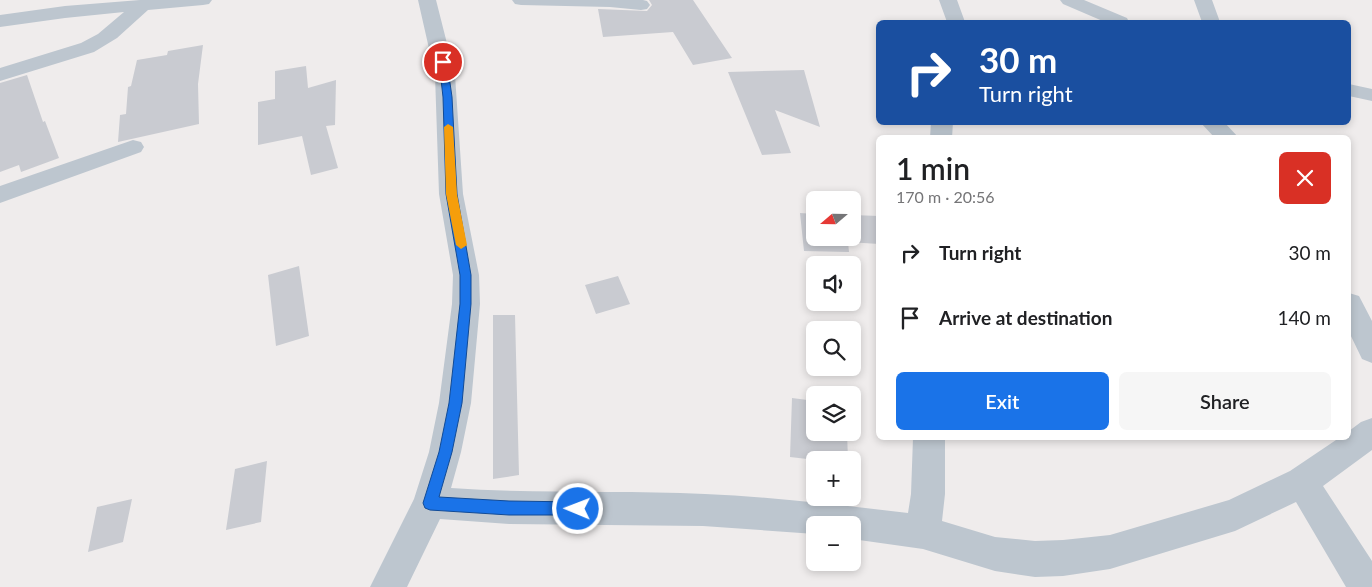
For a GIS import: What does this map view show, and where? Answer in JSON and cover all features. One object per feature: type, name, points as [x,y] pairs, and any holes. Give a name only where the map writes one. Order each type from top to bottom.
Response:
[{"type":"street","points":[[0,21],[65,12],[202,0]]},
{"type":"street","points":[[388,587],[430,503],[445,452],[455,403],[462,344],[466,275],[452,194],[445,75],[427,0]]},
{"type":"street","points":[[520,0],[610,2],[641,5]]},
{"type":"street","points":[[948,0],[955,20]]},
{"type":"street","points":[[1070,0],[1115,20]]},
{"type":"street","points":[[1202,0],[1210,20]]},
{"type":"street","points":[[0,74],[74,52],[97,42],[107,37],[143,5]]},
{"type":"street","points":[[1351,90],[1372,95]]},
{"type":"street","points":[[1214,125],[1225,135]]},
{"type":"street","points":[[0,195],[133,148]]},
{"type":"street","points":[[1351,307],[1372,351]]},
{"type":"street","points":[[430,503],[509,508],[703,510],[798,516],[923,532],[995,554],[1035,559],[1063,558],[1110,552],[1235,515],[1302,482],[1372,432]]},
{"type":"street","points":[[923,532],[928,494],[929,440]]},
{"type":"street","points":[[1302,482],[1367,587]]},
{"type":"building","points":[[649,0],[693,0],[732,58],[693,65],[673,32],[603,37],[598,9],[647,11],[652,5]]},
{"type":"building","points":[[203,45],[198,84],[199,124],[118,142],[120,115],[126,114],[128,87],[131,86],[137,60],[167,55],[168,51]]},
{"type":"building","points":[[306,66],[308,88],[336,80],[335,125],[326,126],[338,168],[311,175],[302,136],[258,145],[258,102],[275,99],[275,71]]},
{"type":"building","points":[[804,70],[820,127],[775,110],[791,153],[762,155],[728,72]]},
{"type":"building","points":[[27,75],[43,122],[45,121],[59,158],[21,172],[19,165],[0,172],[0,83]]},
{"type":"building","points":[[800,213],[806,213],[806,246],[848,246],[849,252],[804,251]]},
{"type":"building","points":[[861,215],[876,216],[876,244],[861,243]]},
{"type":"building","points":[[299,266],[309,336],[276,346],[268,275]]},
{"type":"building","points":[[618,276],[630,304],[596,314],[585,285]]},
{"type":"building","points":[[493,315],[515,315],[519,475],[493,479]]},
{"type":"building","points":[[792,398],[806,400],[806,441],[847,441],[848,451],[806,451],[806,459],[790,457]]},
{"type":"building","points":[[267,461],[261,522],[226,530],[235,469]]},
{"type":"building","points":[[132,499],[123,542],[88,552],[97,507]]},
{"type":"slow traffic","points":[[448,127],[452,194],[461,245]]},
{"type":"route","points":[[443,62],[447,97],[450,173],[455,216],[466,275],[466,304],[455,403],[445,452],[430,503],[509,508],[578,509]]}]
